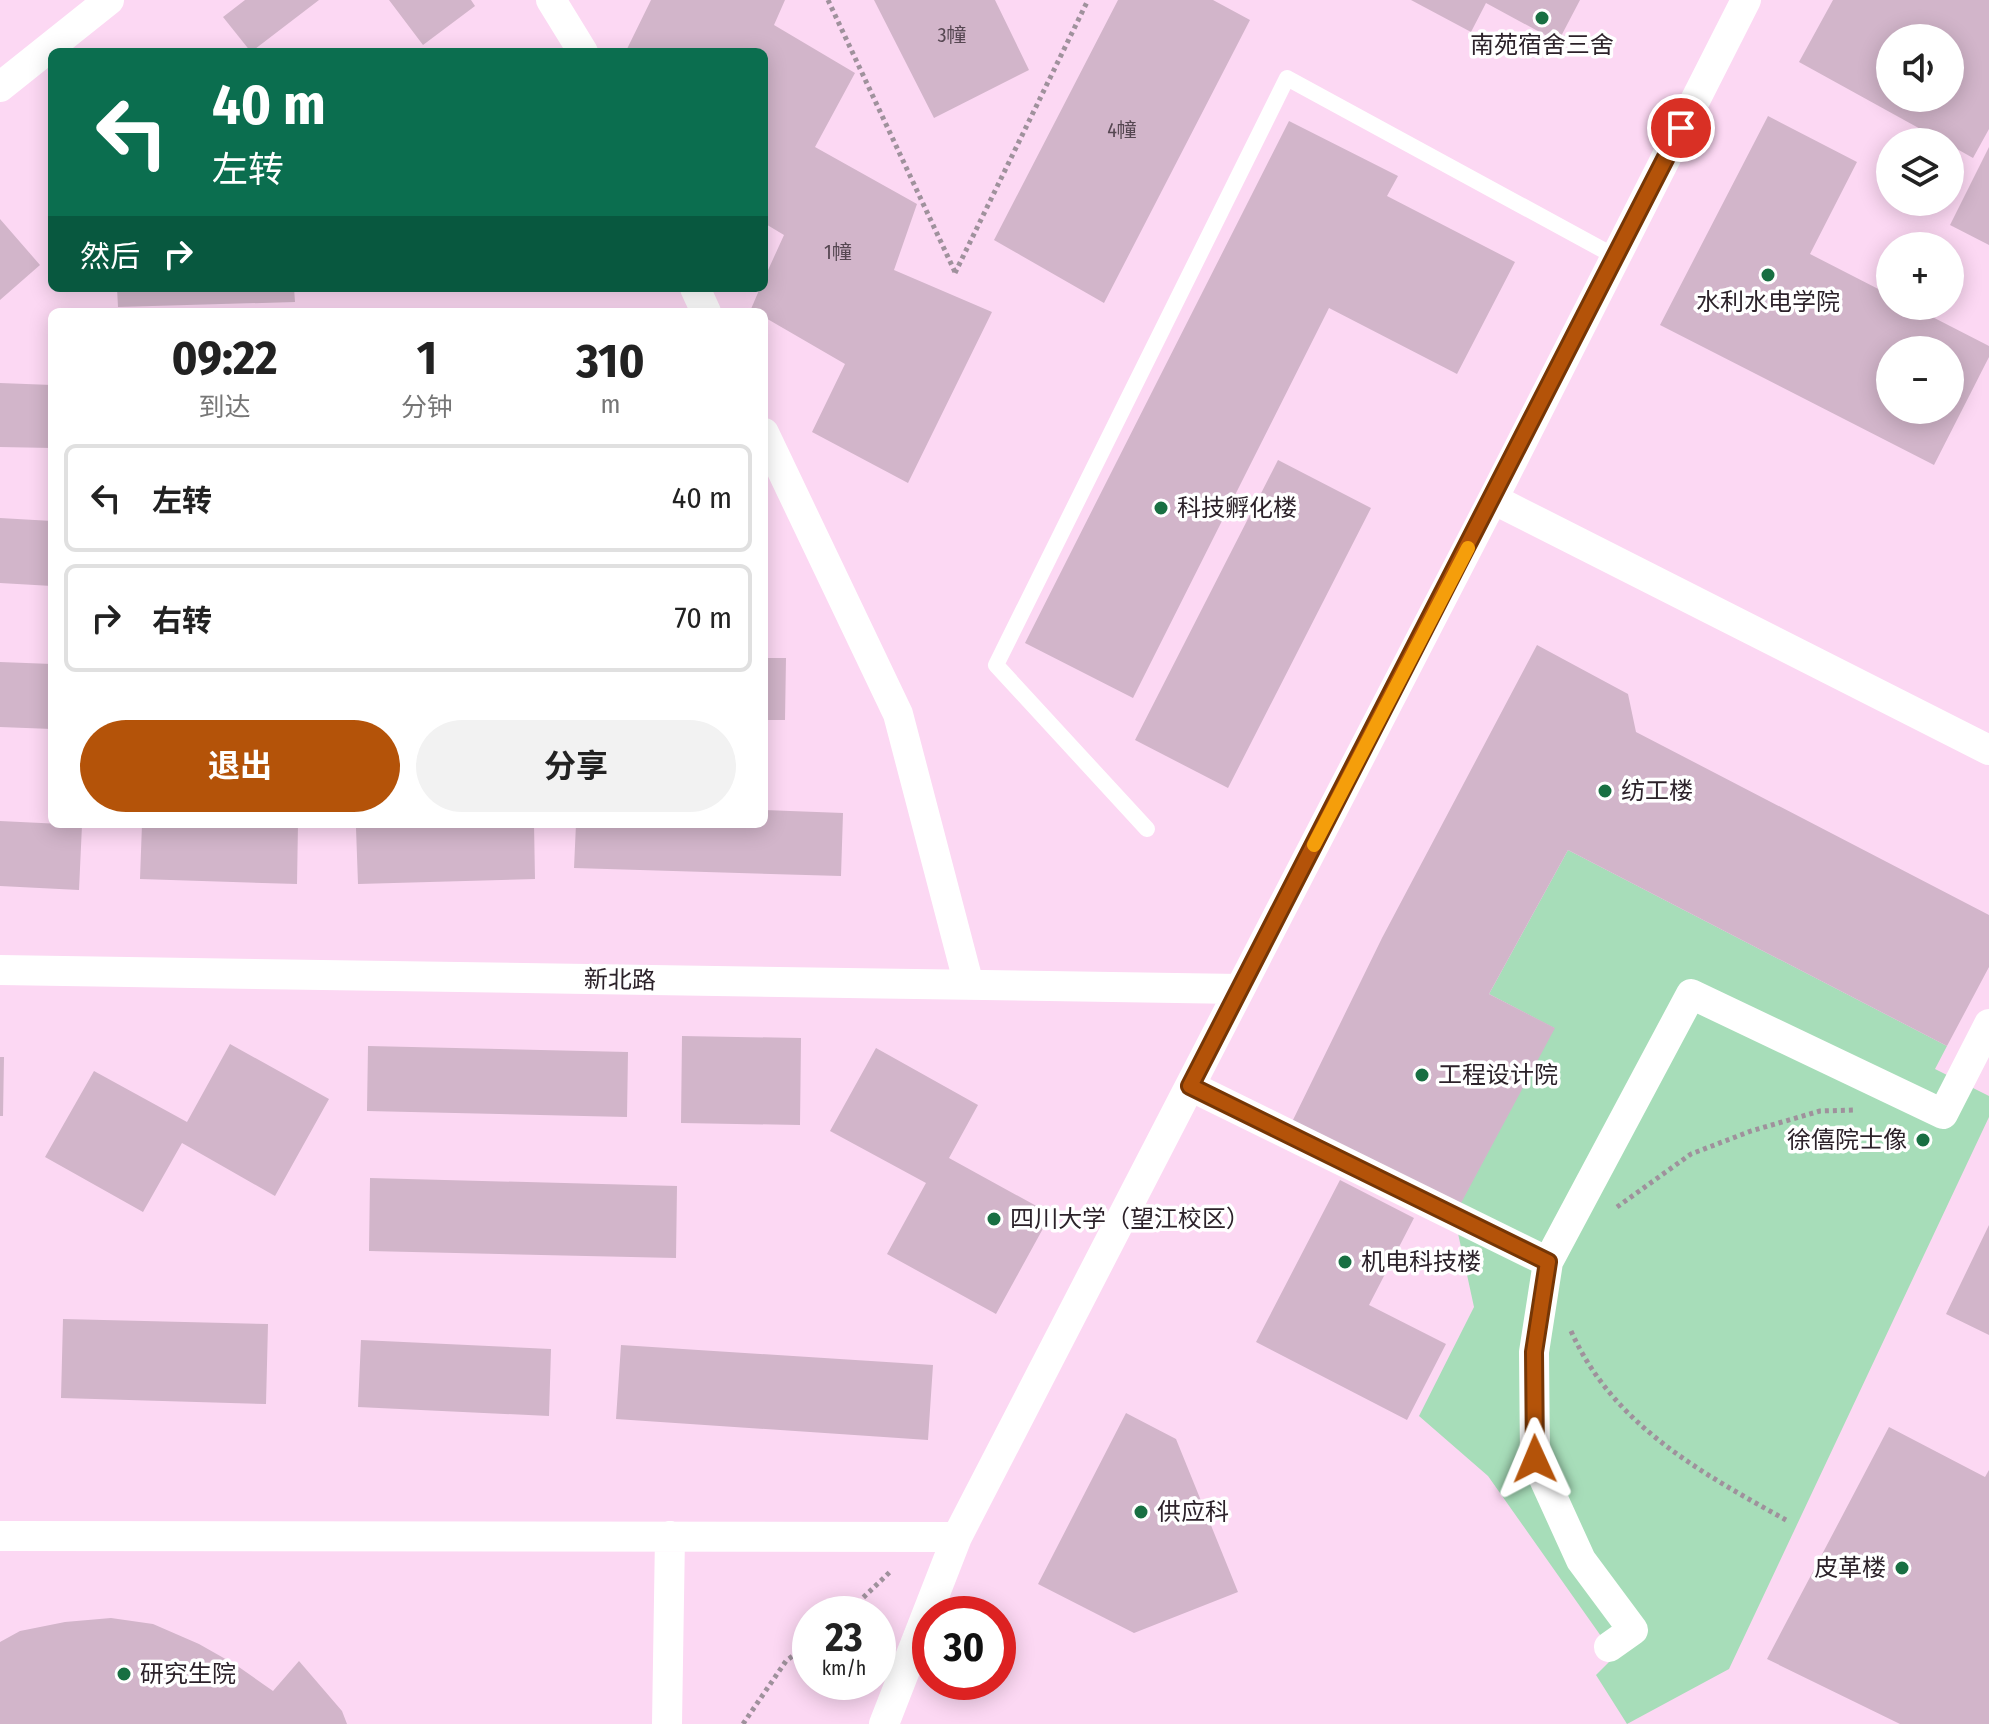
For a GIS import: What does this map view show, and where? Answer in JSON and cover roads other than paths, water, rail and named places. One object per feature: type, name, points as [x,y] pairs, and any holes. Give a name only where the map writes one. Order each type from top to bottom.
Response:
[{"type":"street","points":[[49,48],[109,0]]},
{"type":"street","points":[[551,0],[581,48]]},
{"type":"street","points":[[884,1724],[942,1536],[1190,1086],[1746,0]]},
{"type":"street","points":[[0,87],[48,49]]},
{"type":"street","points":[[768,441],[898,714],[969,985]]},
{"type":"street","points":[[1493,499],[1989,750]]},
{"type":"street","name":"新北路","points":[[0,970],[1240,989]]},
{"type":"street","points":[[1609,1647],[1633,1630],[1581,1560],[1535,1459],[1534,1352],[1548,1262],[1691,994],[1943,1114],[1989,1024]]},
{"type":"street","points":[[1190,1086],[1548,1262]]},
{"type":"street","points":[[0,1536],[942,1536]]},
{"type":"street","points":[[667,1724],[670,1536]]},
{"type":"lane","points":[[1147,829],[996,665],[1287,78],[1616,257]]},
{"type":"place","name":"南苑宿舍三舍","points":[[1542,18]]},
{"type":"place","name":"水利水电学院","points":[[1768,275]]},
{"type":"place","name":"科技孵化楼","points":[[1161,508]]},
{"type":"place","name":"纺工楼","points":[[1605,791]]},
{"type":"place","name":"工程设计院","points":[[1422,1075]]},
{"type":"place","name":"徐僖院士像","points":[[1923,1140]]},
{"type":"place","name":"四川大学（望江校区）","points":[[994,1219]]},
{"type":"place","name":"机电科技楼","points":[[1345,1262]]},
{"type":"place","name":"供应科","points":[[1141,1512]]},
{"type":"place","name":"皮革楼","points":[[1902,1568]]},
{"type":"place","name":"研究生院","points":[[124,1674]]}]
